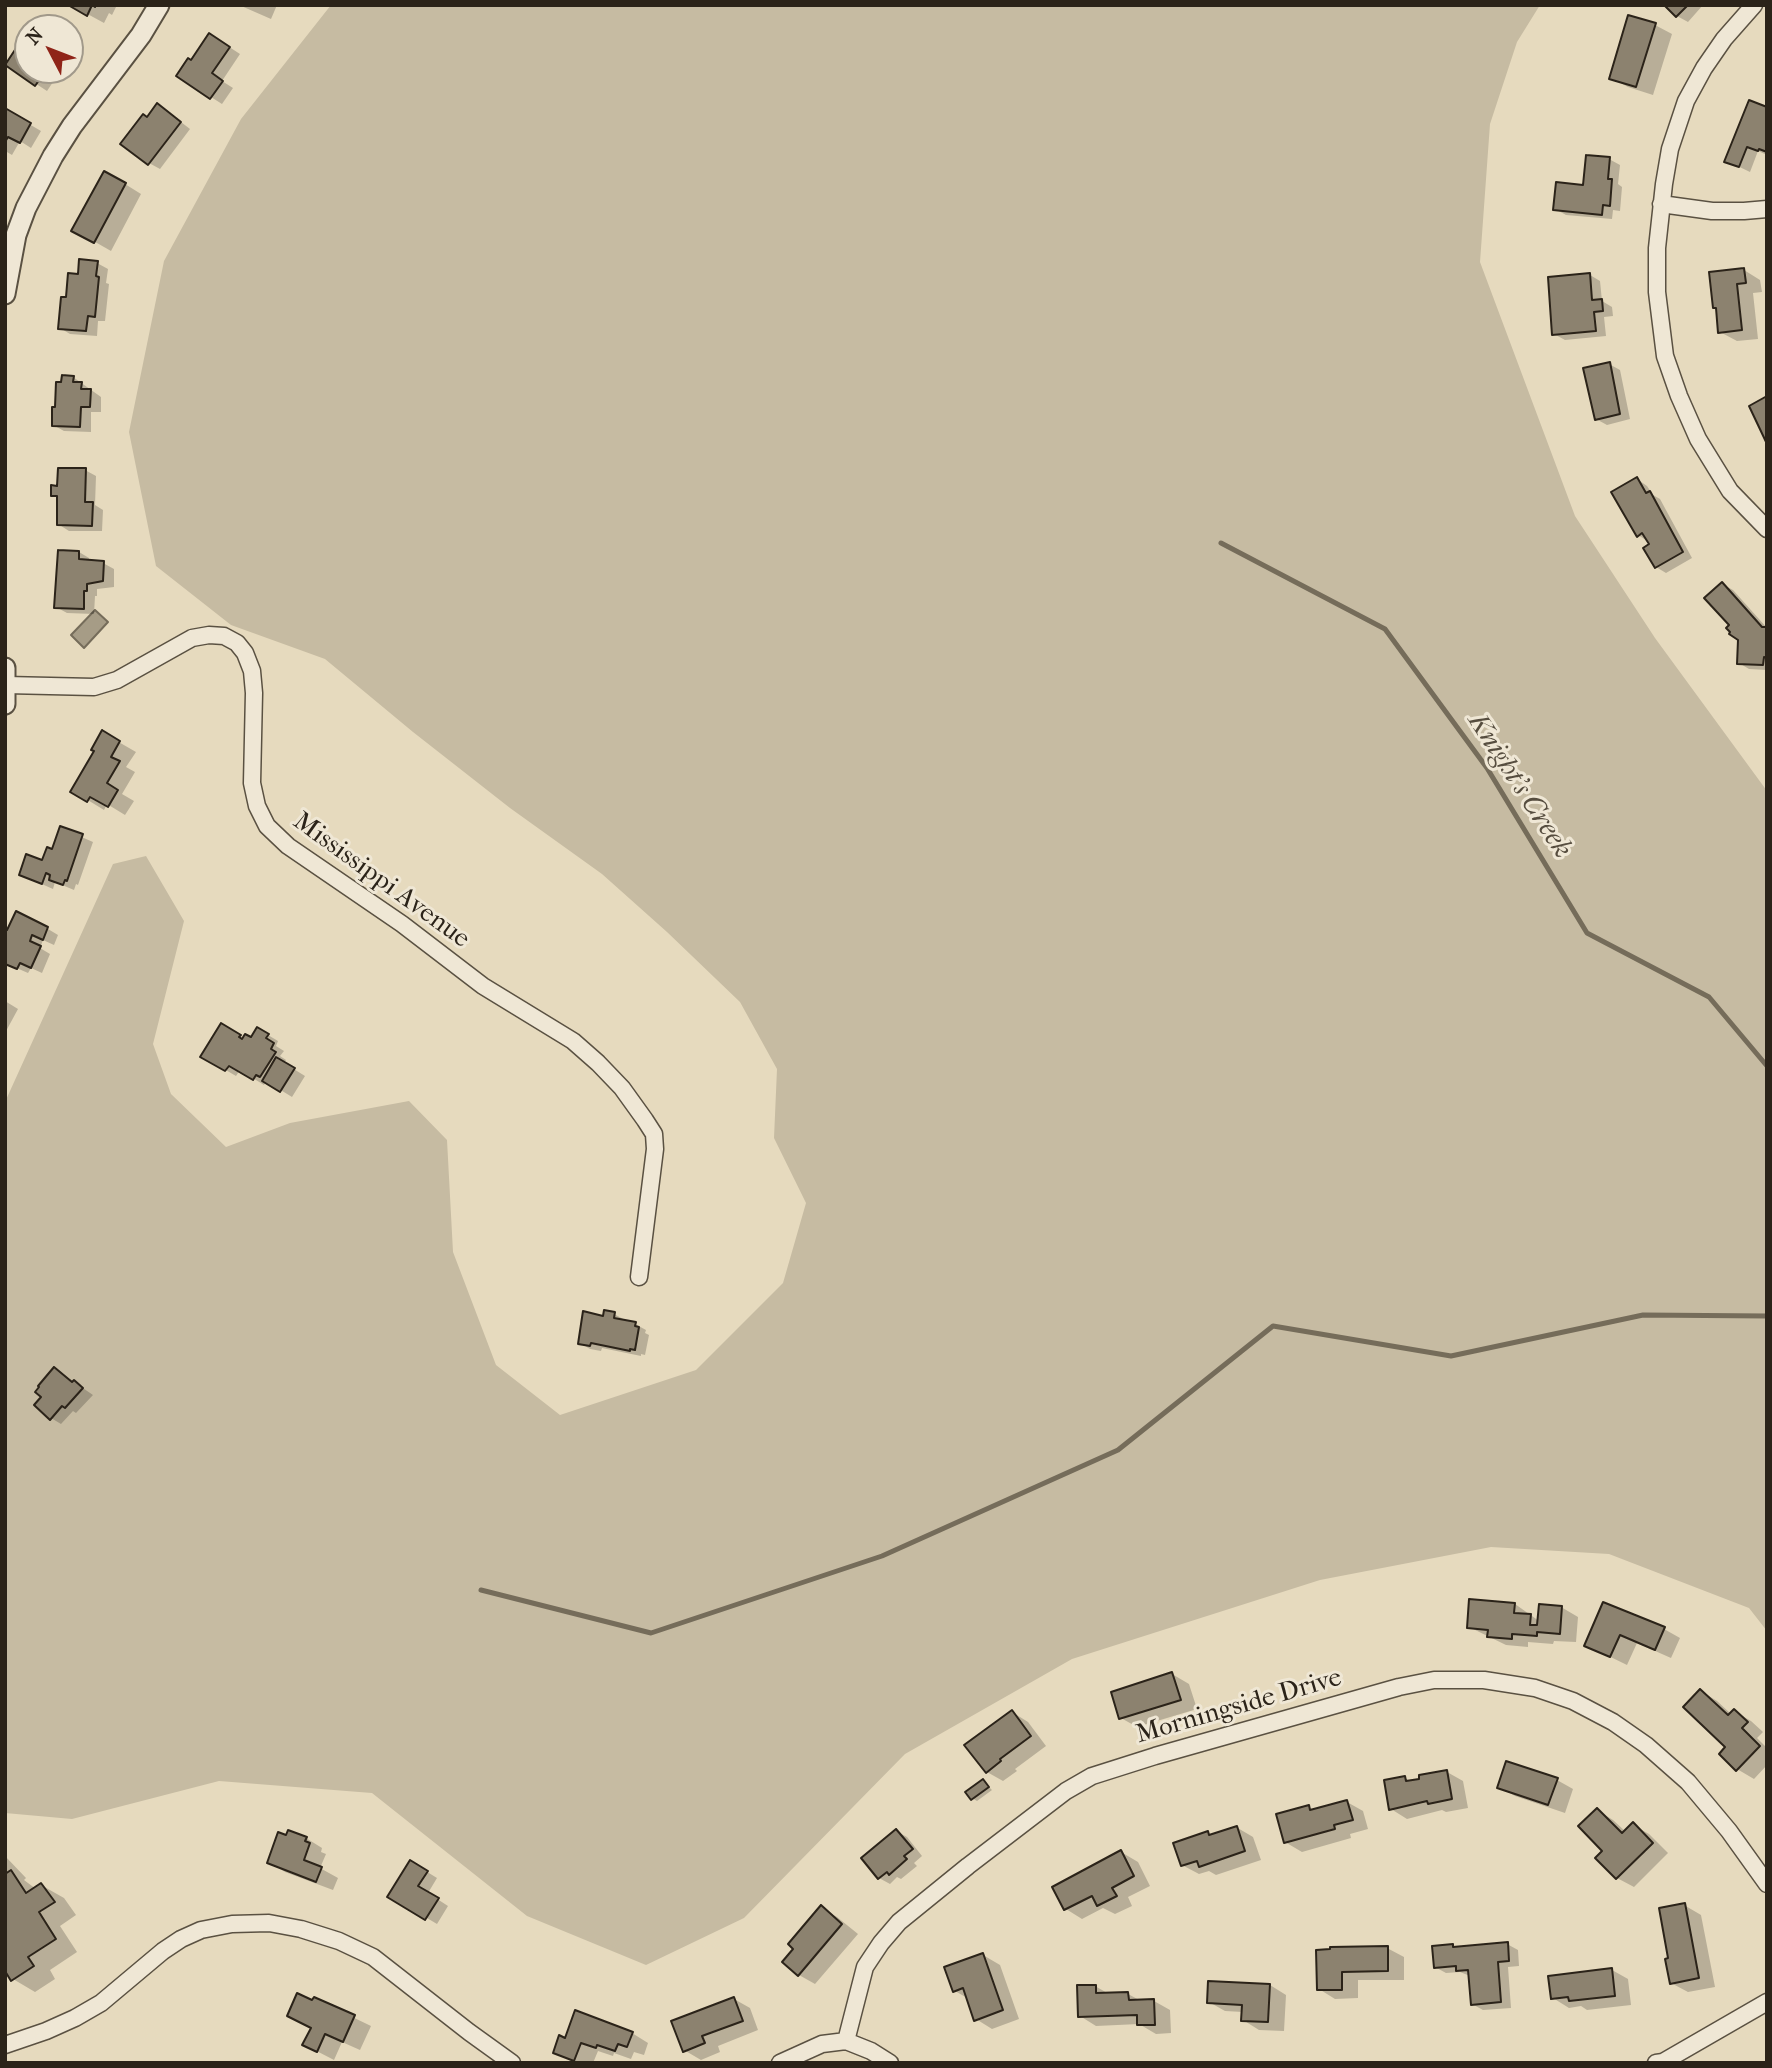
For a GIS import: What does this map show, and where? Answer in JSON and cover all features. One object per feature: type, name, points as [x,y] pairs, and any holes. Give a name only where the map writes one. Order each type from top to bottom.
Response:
[{"type":"street","points":[[5,294],[16,235],[26,208],[53,156],[72,126],[141,35],[159,5]]},
{"type":"street","points":[[1754,5],[1724,39],[1686,101],[1670,149],[1661,204],[1657,292],[1665,356],[1698,439],[1730,491],[1767,529]]},
{"type":"street","points":[[1661,204],[1712,211],[1767,209]]},
{"type":"street","name":"Mississippi Avenue","points":[[6,686],[94,687],[117,680],[192,638],[224,636],[237,643],[246,653],[252,671],[252,783],[257,806],[267,826],[288,846],[401,924],[483,986],[573,1041],[622,1088],[645,1119],[654,1134],[655,1149],[639,1277]]},
{"type":"street","name":"Morningside Drive","points":[[846,2041],[865,1967],[899,1922],[1066,1791],[1092,1776],[1155,1756],[1399,1687],[1434,1680],[1484,1680],[1535,1688],[1573,1702],[1613,1722],[1646,1745],[1688,1782],[1729,1831],[1767,1884]]},
{"type":"street","points":[[5,2045],[75,2018],[101,2003],[181,1939],[201,1930],[232,1924],[269,1923],[301,1929],[339,1941],[373,1957],[512,2063]]},
{"type":"street","points":[[1656,2063],[1663,2062],[1767,2002]]},
{"type":"street","points":[[780,2063],[822,2044],[846,2041],[871,2051],[890,2063]]},
{"type":"shaded area","points":[[331,5],[1540,5],[1517,42],[1490,124],[1480,262],[1575,516],[1655,638],[1767,791],[1767,1631],[1749,1608],[1609,1554],[1491,1547],[1320,1580],[1072,1659],[905,1754],[744,1918],[646,1965],[527,1916],[372,1793],[219,1781],[72,1819],[5,1813],[5,1102],[113,864],[146,856],[184,921],[153,1044],[171,1094],[226,1147],[290,1123],[409,1101],[447,1140],[453,1252],[496,1365],[560,1415],[696,1370],[783,1283],[806,1203],[774,1138],[777,1069],[740,1002],[602,874],[510,808],[325,659],[231,625],[156,566],[129,432],[164,261],[241,119]]},
{"type":"shaded area","points":[[95,610],[108,622],[84,648],[71,635]]},
{"type":"building","points":[[68,5],[92,5],[87,16]]},
{"type":"building","points":[[1664,5],[1688,5],[1676,17]]},
{"type":"building","points":[[1628,15],[1656,23],[1636,87],[1609,79]]},
{"type":"building","points":[[209,33],[230,47],[212,73],[223,81],[210,99],[176,76],[188,58],[191,60]]},
{"type":"building","points":[[14,51],[14,71],[5,65]]},
{"type":"building","points":[[1749,100],[1767,107],[1767,152],[1747,147],[1739,167],[1724,162]]},
{"type":"building","points":[[157,103],[181,122],[148,165],[120,144],[143,114],[147,117]]},
{"type":"building","points":[[5,108],[31,123],[20,143],[8,137],[5,142]]},
{"type":"building","points":[[1586,155],[1610,157],[1610,206],[1603,205],[1602,215],[1553,210],[1556,182],[1583,185]]},
{"type":"building","points":[[104,171],[126,183],[94,243],[71,231]]},
{"type":"building","points":[[79,259],[98,261],[95,317],[88,316],[86,331],[58,329],[61,297],[66,297],[68,273],[78,274]]},
{"type":"building","points":[[1744,268],[1746,283],[1737,284],[1742,330],[1718,333],[1709,272]]},
{"type":"building","points":[[1590,273],[1592,300],[1602,299],[1603,311],[1594,312],[1596,331],[1552,335],[1548,277]]},
{"type":"building","points":[[1610,362],[1620,414],[1595,420],[1583,368]]},
{"type":"building","points":[[62,375],[74,376],[73,382],[82,382],[81,389],[91,389],[90,407],[81,407],[80,427],[52,426],[56,382],[61,382]]},
{"type":"building","points":[[1767,396],[1767,444],[1749,406]]},
{"type":"building","points":[[58,468],[86,468],[85,502],[93,502],[92,526],[57,525],[57,496],[51,496],[51,485],[57,486]]},
{"type":"building","points":[[1637,477],[1646,493],[1650,491],[1683,552],[1655,568],[1643,548],[1649,544],[1642,533],[1637,537],[1611,492]]},
{"type":"building","points":[[58,550],[79,551],[79,559],[104,561],[103,581],[87,584],[87,591],[84,591],[84,609],[54,608]]},
{"type":"building","points":[[1722,582],[1762,627],[1767,627],[1767,658],[1764,657],[1763,665],[1737,664],[1738,640],[1729,634],[1726,628],[1729,625],[1704,598]]},
{"type":"building","points":[[102,730],[120,741],[111,757],[120,761],[107,783],[118,790],[108,807],[90,797],[87,802],[70,792],[94,751],[91,750]]},
{"type":"building","points":[[60,826],[83,834],[67,881],[65,880],[63,885],[49,880],[50,875],[46,873],[42,884],[19,875],[26,854],[42,860],[47,847],[52,849]]},
{"type":"building","points":[[16,911],[48,927],[43,940],[32,935],[30,941],[41,946],[31,968],[20,963],[17,969],[5,964],[5,930]]},
{"type":"building","points":[[221,1023],[241,1035],[239,1037],[242,1039],[245,1034],[251,1037],[257,1027],[269,1034],[266,1038],[274,1043],[271,1049],[276,1052],[260,1077],[256,1075],[253,1080],[229,1066],[225,1071],[200,1057]]},
{"type":"building","points":[[276,1057],[295,1068],[280,1092],[262,1081]]},
{"type":"building","points":[[604,1310],[615,1312],[614,1318],[636,1322],[635,1326],[639,1327],[635,1350],[591,1343],[590,1346],[578,1344],[583,1311],[603,1316]]},
{"type":"building","points":[[54,1367],[83,1388],[50,1420],[34,1405],[41,1397],[35,1392],[38,1386]]},
{"type":"building","points":[[1469,1599],[1515,1603],[1514,1613],[1531,1614],[1530,1625],[1537,1625],[1539,1604],[1562,1606],[1560,1634],[1512,1634],[1512,1639],[1487,1637],[1488,1630],[1467,1628]]},
{"type":"building","points":[[1603,1602],[1665,1627],[1655,1650],[1620,1635],[1610,1657],[1584,1646]]},
{"type":"building","points":[[1172,1672],[1181,1700],[1119,1719],[1111,1692]]},
{"type":"building","points":[[1700,1689],[1728,1715],[1734,1709],[1748,1722],[1742,1728],[1760,1746],[1736,1771],[1719,1754],[1725,1747],[1683,1707]]},
{"type":"building","points":[[1012,1710],[1031,1736],[986,1773],[964,1745]]},
{"type":"building","points":[[1506,1761],[1558,1778],[1548,1805],[1497,1788]]},
{"type":"building","points":[[1447,1770],[1452,1799],[1428,1804],[1427,1801],[1389,1810],[1384,1780],[1405,1776],[1406,1781],[1419,1779],[1419,1775]]},
{"type":"building","points":[[983,1779],[989,1787],[971,1800],[965,1792]]},
{"type":"building","points":[[1347,1800],[1353,1820],[1334,1825],[1335,1829],[1284,1843],[1276,1814],[1309,1805],[1310,1810]]},
{"type":"building","points":[[1597,1808],[1622,1833],[1633,1822],[1653,1843],[1616,1879],[1595,1858],[1602,1851],[1578,1826]]},
{"type":"building","points":[[1237,1826],[1245,1851],[1199,1867],[1197,1861],[1181,1866],[1173,1843],[1208,1831],[1209,1835]]},
{"type":"building","points":[[896,1829],[913,1849],[904,1856],[907,1859],[889,1875],[887,1872],[878,1879],[861,1858]]},
{"type":"building","points":[[288,1830],[307,1837],[305,1841],[310,1843],[304,1860],[322,1867],[316,1882],[267,1863],[278,1832],[286,1835]]},
{"type":"building","points":[[1121,1850],[1134,1876],[1112,1888],[1117,1896],[1097,1906],[1092,1896],[1064,1910],[1052,1887]]},
{"type":"building","points":[[410,1860],[428,1871],[418,1886],[439,1898],[425,1920],[387,1897]]},
{"type":"building","points":[[11,1870],[26,1893],[41,1883],[55,1902],[39,1912],[56,1939],[28,1957],[34,1966],[11,1981],[5,1971],[5,1874]]},
{"type":"building","points":[[1685,1903],[1699,1978],[1670,1984],[1659,1908]]},
{"type":"building","points":[[821,1905],[842,1924],[798,1976],[782,1962],[793,1949],[788,1944]]},
{"type":"building","points":[[1508,1942],[1509,1961],[1498,1962],[1501,2002],[1471,2005],[1468,1970],[1456,1971],[1456,1966],[1434,1968],[1432,1946],[1453,1944],[1453,1947]]},
{"type":"building","points":[[1388,1946],[1388,1971],[1342,1972],[1342,1990],[1317,1990],[1316,1950],[1330,1947]]},
{"type":"building","points":[[983,1953],[1003,2010],[974,2021],[963,1988],[953,1992],[944,1967]]},
{"type":"building","points":[[1612,1968],[1615,1996],[1569,2001],[1568,1997],[1551,1999],[1548,1976]]},
{"type":"building","points":[[1208,1981],[1270,1984],[1268,2022],[1241,2021],[1242,2005],[1207,2003]]},
{"type":"building","points":[[1077,1985],[1096,1985],[1096,1993],[1128,1992],[1129,2000],[1154,1999],[1155,2025],[1137,2025],[1137,2015],[1078,2017]]},
{"type":"building","points":[[297,1993],[312,2000],[314,1997],[355,2015],[343,2042],[325,2034],[317,2052],[302,2045],[311,2028],[287,2016]]},
{"type":"building","points":[[734,1997],[743,2021],[702,2036],[705,2043],[683,2052],[671,2021]]},
{"type":"building","points":[[575,2010],[633,2032],[627,2047],[618,2044],[615,2051],[581,2043],[574,2061],[553,2053],[559,2035],[565,2038]]},
{"type":"waterway","name":"Knight's Creek","points":[[1221,543],[1385,629],[1487,768],[1587,933],[1709,997],[1767,1066]]},
{"type":"waterway","points":[[481,1590],[651,1633],[882,1556],[1118,1450],[1273,1326],[1451,1356],[1643,1315],[1767,1316]]}]
